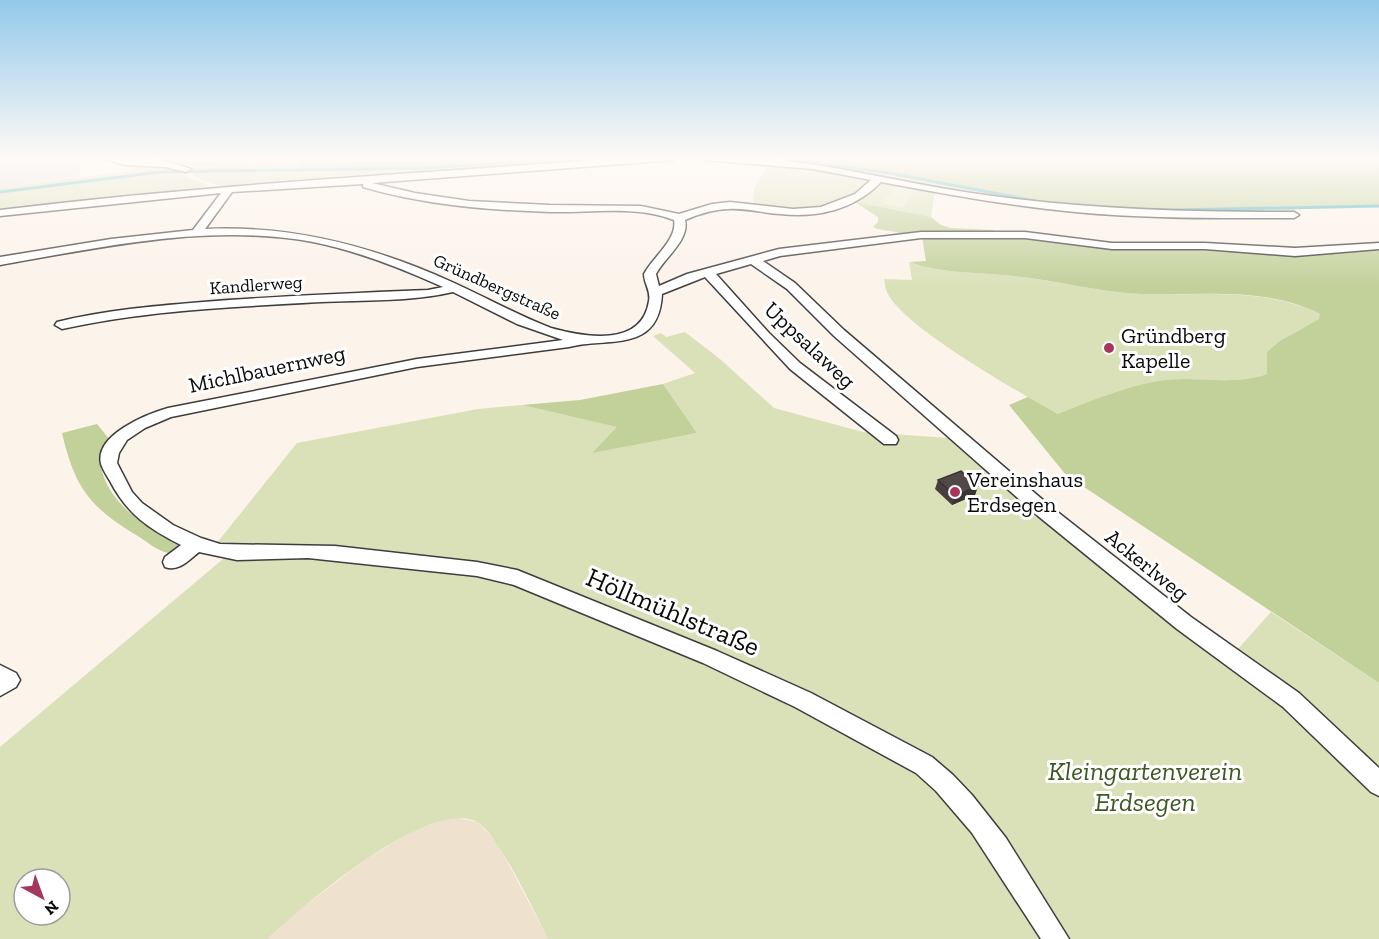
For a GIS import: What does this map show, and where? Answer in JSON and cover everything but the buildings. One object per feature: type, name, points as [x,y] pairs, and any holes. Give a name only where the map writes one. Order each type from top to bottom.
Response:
[{"type":"street","points":[[0,213],[112,201]]},
{"type":"street","points":[[197,231],[220,201]]},
{"type":"street","points":[[463,201],[554,209],[647,210],[679,218],[726,205],[788,212],[826,209],[851,201]]},
{"type":"street","points":[[1010,201],[1104,212],[1165,215],[1294,215]]},
{"type":"street","name":"Gründbergstraße","points":[[0,261],[197,231],[286,235],[322,240],[404,266],[514,317],[578,340],[613,340],[639,332],[650,320],[656,292],[650,281],[650,274],[681,231],[682,225],[679,218]]},
{"type":"street","points":[[656,292],[684,279],[790,251],[884,238],[944,234],[1025,235],[1113,246],[1205,246],[1294,252],[1379,246]]},
{"type":"street","name":"Ackerlweg","points":[[753,260],[791,286],[846,340],[1044,511],[1167,610],[1290,700],[1379,784]]},
{"type":"street","name":"Uppsalaweg","points":[[706,273],[717,281],[782,354],[839,402],[890,440]]},
{"type":"street","name":"Kandlerweg","points":[[62,325],[89,318],[137,312],[264,301],[428,294],[453,288]]},
{"type":"street","name":"Michlbauernweg","points":[[196,544],[167,530],[136,508],[126,496],[110,465],[110,456],[116,443],[128,432],[145,422],[168,413],[398,366],[569,344],[578,340]]},
{"type":"street","points":[[172,562],[196,544]]},
{"type":"street","name":"Höllmühlstraße","points":[[196,544],[227,553],[322,551],[496,572],[533,584],[720,662],[856,728],[924,765],[942,779],[975,815],[1056,939]]},
{"type":"street","points":[[0,674],[9,680],[0,686]]},
{"type":"shaded area","points":[[452,817],[478,822],[498,844],[548,939],[268,939],[294,914],[365,860],[412,831]]},
{"type":"green space","points":[[0,201],[90,201],[0,212]]},
{"type":"green space","points":[[753,201],[845,201],[815,209],[753,206]]},
{"type":"green space","points":[[857,201],[933,201],[931,217],[855,202]]},
{"type":"green space","points":[[884,201],[908,201],[902,208],[882,203]]},
{"type":"green space","points":[[1030,201],[1071,201],[1196,209],[1290,206],[1299,213],[1114,211]]},
{"type":"green space","points":[[1039,201],[1379,201],[1379,205],[1156,210]]},
{"type":"green space","points":[[855,202],[931,217],[941,225],[951,228],[994,230],[995,233],[904,235],[880,230],[873,227],[878,222],[878,217]]},
{"type":"green space","points":[[922,237],[1024,237],[1111,248],[1374,249],[1379,251],[1379,683],[1066,475],[1009,405],[1028,397],[1058,414],[1111,394],[1153,382],[1178,379],[1254,378],[1267,374],[1267,352],[1280,341],[1319,319],[1320,314],[1299,305],[1255,296],[1124,293],[1029,278],[935,269],[909,262],[926,261]]},
{"type":"green space","points":[[909,262],[948,271],[1029,278],[1124,293],[1255,296],[1299,305],[1320,314],[1320,319],[1292,334],[1277,346],[1271,354],[1267,374],[1254,378],[1229,380],[1178,379],[1153,382],[1111,394],[1058,414],[964,358],[915,323],[897,306],[887,292],[884,279],[912,280]]},
{"type":"green space","name":"Kleingartenverein Erdsegen","points":[[685,332],[720,359],[774,408],[863,432],[949,438],[952,435],[1229,659],[1271,612],[1379,683],[1379,939],[1062,939],[944,776],[520,576],[216,544],[297,443],[478,409],[522,405],[618,427],[593,452],[697,433],[663,384],[695,373],[653,336],[661,333],[666,337]]},
{"type":"green space","points":[[663,384],[697,433],[592,453],[617,427],[522,405],[580,400]]},
{"type":"green space","points":[[97,424],[110,440],[102,456],[101,466],[112,492],[132,515],[157,533],[181,546],[175,553],[157,549],[124,528],[98,507],[80,484],[67,453],[62,433]]},
{"type":"green space","points":[[313,555],[435,567],[515,582],[803,706],[939,782],[1050,939],[548,939],[506,858],[486,829],[477,822],[456,818],[429,825],[399,839],[367,859],[308,903],[268,939],[0,939],[0,747],[223,559]]},
{"type":"waterway","points":[[1035,201],[1041,202]]},
{"type":"waterway","points":[[1175,210],[1379,206]]},
{"type":"place","name":"Gründberg Kapelle","points":[[1109,348]]},
{"type":"place","name":"Vereinshaus Erdsegen","points":[[955,492]]}]
